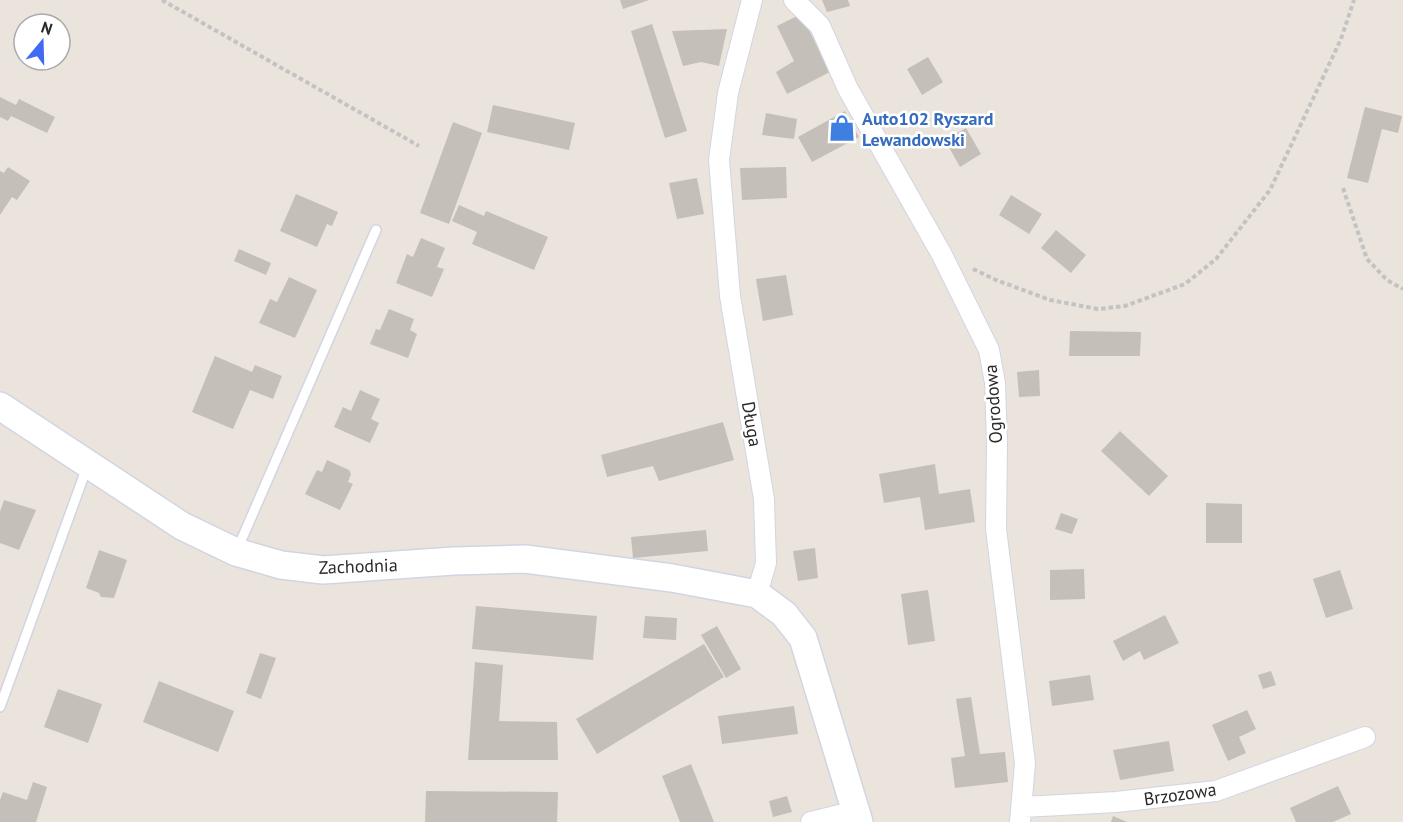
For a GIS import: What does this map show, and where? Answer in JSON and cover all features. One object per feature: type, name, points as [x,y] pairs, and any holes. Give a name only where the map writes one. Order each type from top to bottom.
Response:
[{"type":"street","name":"Długa","points":[[752,0],[728,93],[719,160],[730,296],[764,499],[766,563],[757,594]]},
{"type":"street","name":"Ogrodowa","points":[[794,0],[819,26],[848,89],[942,255],[989,350],[994,383],[997,444],[996,529],[1025,763],[1021,815]]},
{"type":"street","name":"Zachodnia","points":[[0,406],[182,526],[236,552],[281,565],[322,570],[454,561],[525,559],[661,576],[757,594]]},
{"type":"street","points":[[757,594],[784,615],[802,638],[857,817],[811,822]]},
{"type":"street","name":"Brzozowa","points":[[1021,815],[1216,791],[1365,737]]},
{"type":"lane","points":[[236,552],[376,230]]},
{"type":"lane","points":[[0,707],[88,465]]},
{"type":"path","points":[[162,0],[419,146]]},
{"type":"path","points":[[942,255],[996,280],[1050,300],[1098,309],[1125,306],[1185,284],[1216,259],[1270,190],[1341,39],[1354,0]]},
{"type":"path","points":[[1343,188],[1367,259],[1387,280],[1403,289]]},
{"type":"building","points":[[620,0],[649,0],[623,9]]},
{"type":"building","points":[[822,0],[848,0],[850,6],[827,12]]},
{"type":"building","points":[[801,14],[830,72],[787,94],[776,72],[794,61],[777,26]]},
{"type":"building","points":[[652,24],[687,131],[665,138],[631,31]]},
{"type":"building","points":[[727,29],[719,66],[701,62],[683,66],[672,31]]},
{"type":"building","points":[[928,57],[943,82],[922,95],[907,69]]},
{"type":"building","points":[[0,97],[16,105],[19,99],[55,117],[47,133],[11,116],[8,121],[0,117]]},
{"type":"building","points":[[493,105],[575,123],[569,150],[487,132]]},
{"type":"building","points":[[1365,107],[1402,116],[1398,133],[1382,129],[1368,183],[1347,178]]},
{"type":"building","points":[[845,111],[859,137],[812,162],[798,137]]},
{"type":"building","points":[[766,113],[797,119],[794,139],[762,135]]},
{"type":"building","points":[[453,122],[482,133],[449,224],[420,213]]},
{"type":"building","points":[[966,128],[981,154],[960,167],[945,140]]},
{"type":"building","points":[[8,167],[30,181],[17,200],[12,197],[0,215],[0,171],[4,173]]},
{"type":"building","points":[[786,167],[787,198],[742,200],[740,168]]},
{"type":"building","points":[[697,178],[704,214],[677,219],[669,183]]},
{"type":"building","points":[[296,194],[338,212],[332,226],[327,224],[317,247],[280,231]]},
{"type":"building","points":[[1011,195],[1042,214],[1029,234],[999,215]]},
{"type":"building","points":[[459,205],[484,216],[486,211],[548,237],[534,270],[472,244],[477,232],[452,221]]},
{"type":"building","points":[[1056,230],[1086,255],[1071,273],[1041,248]]},
{"type":"building","points":[[421,238],[445,248],[437,267],[444,269],[432,297],[396,283],[407,254],[413,257]]},
{"type":"building","points":[[239,249],[271,263],[266,275],[234,261]]},
{"type":"building","points":[[786,275],[793,315],[763,321],[756,279]]},
{"type":"building","points":[[289,277],[317,290],[295,338],[259,323],[270,299],[277,302]]},
{"type":"building","points":[[389,309],[414,319],[410,330],[417,334],[408,358],[370,344],[376,329],[380,330]]},
{"type":"building","points":[[1070,331],[1141,332],[1140,356],[1069,356]]},
{"type":"building","points":[[215,356],[252,372],[255,365],[282,376],[273,399],[250,390],[233,429],[192,412]]},
{"type":"building","points":[[1039,370],[1040,396],[1019,397],[1017,372]]},
{"type":"building","points":[[360,390],[380,399],[371,419],[379,423],[370,443],[334,427],[343,407],[351,411]]},
{"type":"building","points":[[723,422],[734,460],[659,481],[653,466],[607,477],[601,455]]},
{"type":"building","points":[[1120,431],[1168,476],[1149,496],[1101,451]]},
{"type":"building","points":[[327,460],[349,470],[351,474],[348,482],[353,484],[340,510],[305,494],[317,470],[322,472]]},
{"type":"building","points":[[935,464],[939,494],[970,489],[975,522],[925,530],[920,497],[884,503],[879,474]]},
{"type":"building","points":[[4,500],[36,510],[19,550],[0,543],[0,512]]},
{"type":"building","points":[[1206,503],[1242,504],[1242,543],[1206,543]]},
{"type":"building","points":[[1061,513],[1078,519],[1072,534],[1055,529]]},
{"type":"building","points":[[706,530],[708,551],[633,558],[631,537]]},
{"type":"building","points":[[815,548],[818,578],[798,581],[793,551]]},
{"type":"building","points":[[99,550],[127,560],[114,598],[101,597],[99,593],[86,588]]},
{"type":"building","points":[[1084,569],[1085,599],[1050,600],[1050,570]]},
{"type":"building","points":[[1340,570],[1353,609],[1326,618],[1313,579]]},
{"type":"building","points":[[928,590],[935,641],[908,645],[901,594]]},
{"type":"building","points":[[476,606],[597,616],[593,660],[472,649]]},
{"type":"building","points":[[1165,615],[1179,643],[1144,660],[1140,651],[1123,661],[1113,641]]},
{"type":"building","points":[[645,616],[677,618],[676,640],[643,638]]},
{"type":"building","points":[[717,626],[741,669],[726,678],[701,635]]},
{"type":"building","points":[[704,644],[724,677],[597,754],[576,719]]},
{"type":"building","points":[[260,653],[276,658],[261,699],[246,693]]},
{"type":"building","points":[[475,662],[503,665],[499,721],[557,722],[558,760],[468,760]]},
{"type":"building","points":[[1271,671],[1276,685],[1263,689],[1258,675]]},
{"type":"building","points":[[1090,675],[1094,700],[1052,706],[1049,681]]},
{"type":"building","points":[[159,681],[234,711],[218,752],[143,722]]},
{"type":"building","points":[[58,689],[102,704],[88,743],[44,727]]},
{"type":"building","points":[[971,697],[980,754],[1005,752],[1008,782],[955,788],[951,758],[965,756],[956,699]]},
{"type":"building","points":[[794,706],[798,734],[722,744],[718,716]]},
{"type":"building","points":[[1247,710],[1256,729],[1239,737],[1246,753],[1228,761],[1212,725]]},
{"type":"building","points":[[1169,741],[1174,771],[1120,780],[1113,750]]},
{"type":"building","points":[[691,764],[714,822],[680,822],[662,776]]},
{"type":"building","points":[[33,782],[47,787],[36,822],[0,822],[0,800],[3,792],[27,800]]},
{"type":"building","points":[[1338,786],[1351,814],[1333,822],[1296,822],[1290,808]]},
{"type":"building","points":[[426,791],[558,792],[557,822],[425,822]]},
{"type":"building","points":[[787,796],[792,812],[773,817],[769,801]]},
{"type":"building","points":[[1113,816],[1127,822],[1111,822]]},
{"type":"place","name":"Auto102 Ryszard Lewandowski","points":[[842,128]]}]
